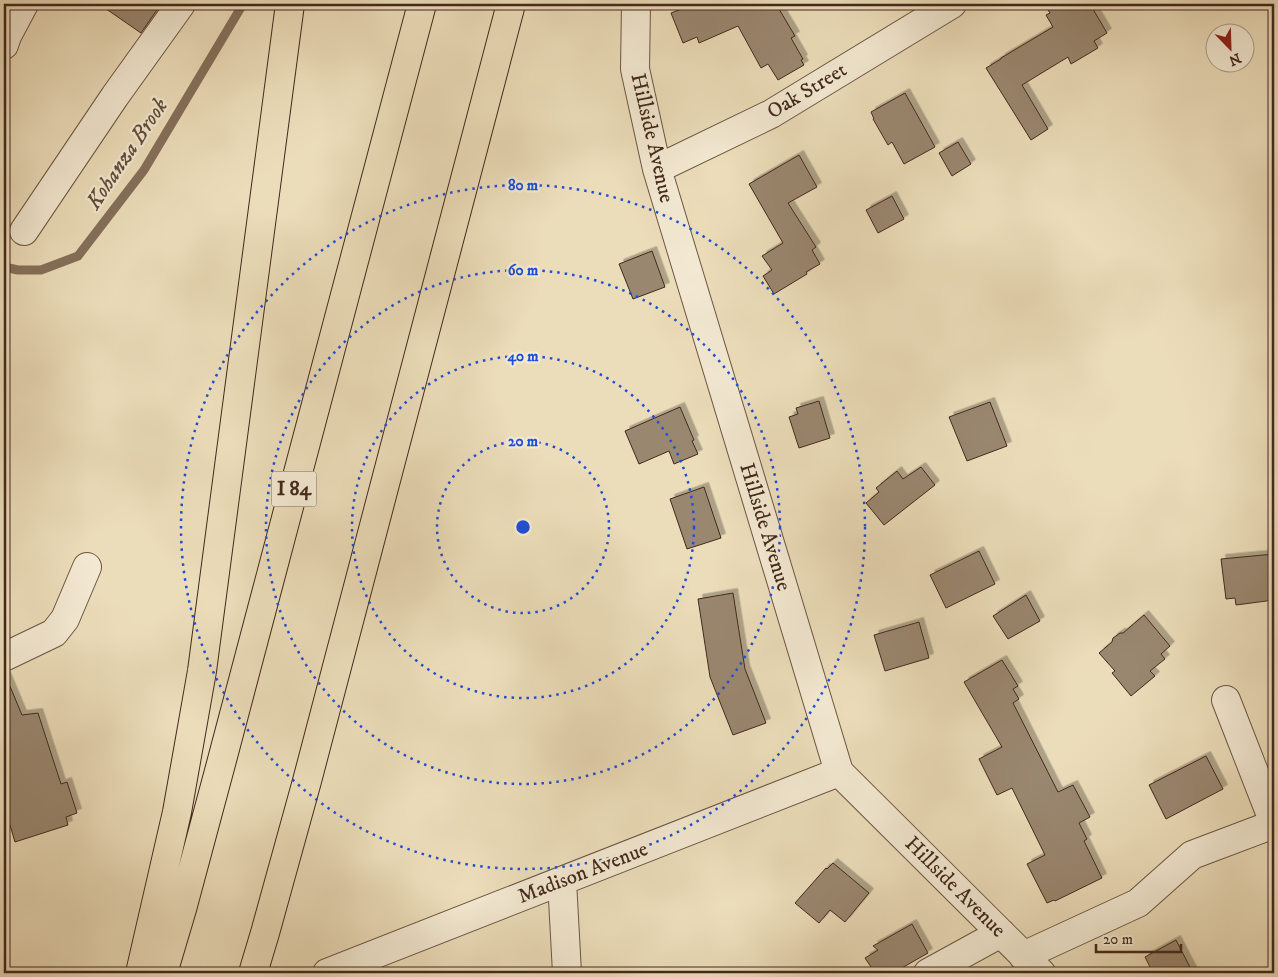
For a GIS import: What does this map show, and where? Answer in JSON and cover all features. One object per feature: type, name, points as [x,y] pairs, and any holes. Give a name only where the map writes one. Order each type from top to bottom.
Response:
[{"type":"highway","points":[[140,973],[177,812],[202,671],[290,4]]},
{"type":"highway","name":"I 84","points":[[162,973],[182,909],[225,750],[422,4]]},
{"type":"highway","points":[[253,973],[312,762],[511,4]]},
{"type":"street","points":[[5,38],[24,4]]},
{"type":"street","points":[[24,231],[115,96],[181,4]]},
{"type":"street","name":"Hillside Avenue","points":[[636,4],[634,69],[657,169],[839,772],[1032,965]]},
{"type":"street","name":"Oak Street","points":[[657,169],[771,114],[952,4]]},
{"type":"street","points":[[4,657],[54,633],[65,618],[87,567]]},
{"type":"street","points":[[1032,965],[1138,903],[1192,855],[1274,824],[1226,700]]},
{"type":"street","name":"Madison Avenue","points":[[328,973],[839,772]]},
{"type":"street","points":[[562,881],[567,973]]},
{"type":"street","points":[[928,973],[1001,933]]},
{"type":"building","points":[[99,4],[161,4],[141,33]]},
{"type":"building","points":[[695,4],[791,4],[779,9],[795,36],[791,38],[803,59],[801,60],[804,65],[778,80],[768,64],[761,68],[738,26],[699,43],[697,37],[683,43],[671,13]]},
{"type":"building","points":[[1044,4],[1090,4],[1107,33],[1094,41],[1098,48],[1071,64],[1068,57],[1022,85],[1048,129],[1031,140],[986,68],[1053,27],[1046,15],[1050,13]]},
{"type":"building","points":[[905,93],[935,147],[904,164],[892,142],[888,145],[871,112]]},
{"type":"building","points":[[958,142],[971,164],[952,176],[939,153]]},
{"type":"building","points":[[799,155],[817,187],[788,203],[816,247],[812,250],[820,264],[774,294],[763,276],[772,270],[762,256],[783,243],[749,184]]},
{"type":"building","points":[[892,196],[904,219],[878,233],[866,210]]},
{"type":"building","points":[[652,251],[665,287],[633,299],[619,264]]},
{"type":"building","points":[[819,401],[830,438],[799,448],[789,417],[798,414],[796,408]]},
{"type":"building","points":[[990,402],[1007,446],[967,461],[949,417]]},
{"type":"building","points":[[680,407],[698,454],[674,464],[669,451],[639,464],[625,431]]},
{"type":"building","points":[[921,467],[935,485],[884,525],[866,503],[879,492],[876,488],[897,471],[903,479]]},
{"type":"building","points":[[704,487],[721,538],[687,549],[670,499]]},
{"type":"building","points":[[979,551],[995,584],[946,608],[930,575]]},
{"type":"building","points":[[1274,554],[1274,600],[1236,605],[1235,598],[1226,599],[1221,559]]},
{"type":"building","points":[[733,593],[745,669],[766,723],[733,735],[710,677],[698,599]]},
{"type":"building","points":[[1026,595],[1040,621],[1008,639],[993,616]]},
{"type":"building","points":[[1144,615],[1170,646],[1161,654],[1165,659],[1150,671],[1155,676],[1131,696],[1112,673],[1115,671],[1099,653],[1112,642],[1113,638],[1123,633]]},
{"type":"building","points":[[919,622],[929,658],[885,671],[874,635]]},
{"type":"building","points":[[1002,660],[1018,686],[1013,689],[1019,699],[1013,703],[1058,792],[1073,785],[1090,817],[1079,823],[1087,839],[1084,841],[1102,878],[1047,903],[1027,864],[1045,855],[1012,788],[997,795],[979,759],[1002,747],[964,682]]},
{"type":"building","points":[[4,672],[22,715],[38,713],[61,784],[67,782],[77,813],[66,817],[68,825],[15,842],[10,825],[4,827]]},
{"type":"building","points":[[1206,756],[1223,789],[1166,819],[1149,785]]},
{"type":"building","points":[[833,863],[869,893],[845,922],[830,910],[819,923],[795,903],[826,868]]},
{"type":"building","points":[[912,924],[928,953],[893,973],[875,973],[865,958],[878,950],[873,946]]},
{"type":"building","points":[[1176,940],[1193,973],[1153,973],[1145,957]]},
{"type":"waterway","name":"Kohanza Brook","points":[[4,267],[18,270],[41,270],[78,256],[144,170],[243,4]]}]
